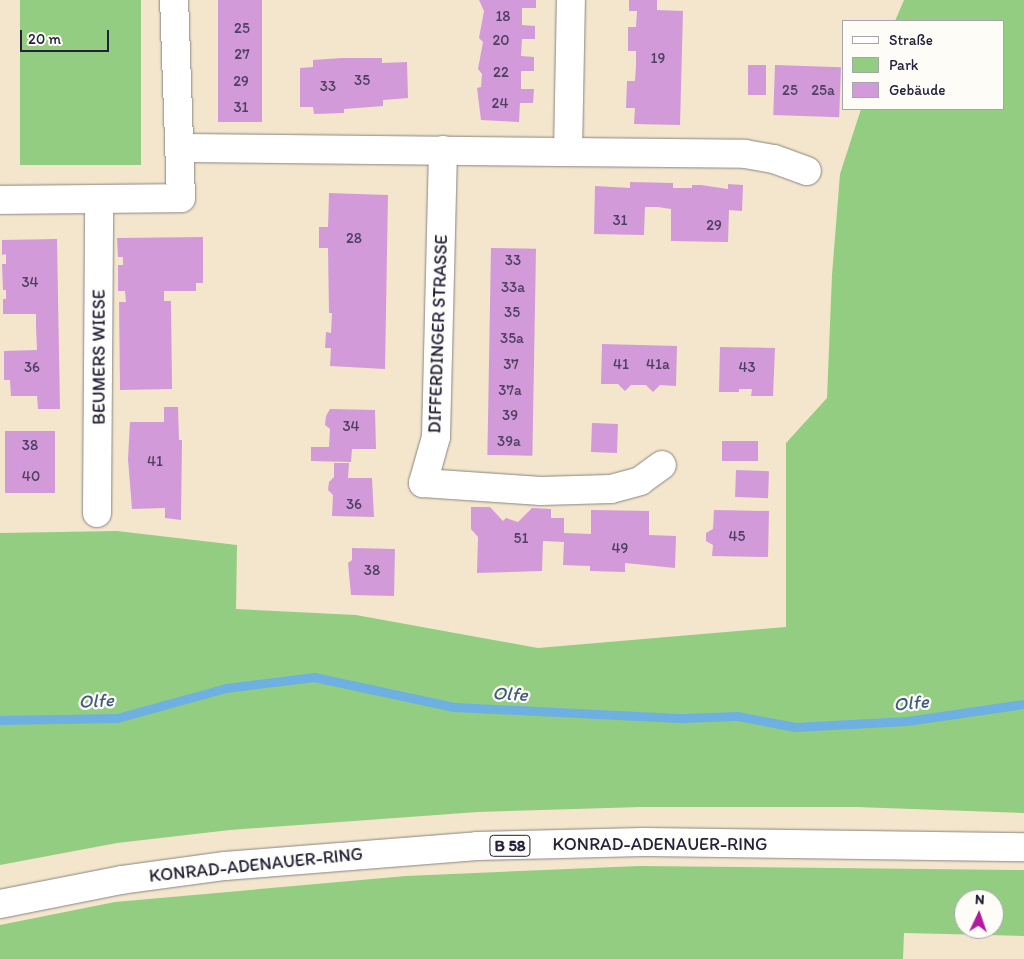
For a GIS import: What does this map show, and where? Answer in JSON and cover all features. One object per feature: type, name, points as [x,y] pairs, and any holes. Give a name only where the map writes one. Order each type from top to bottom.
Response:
[{"type":"street","points":[[0,200],[181,198],[174,0]]},
{"type":"street","points":[[568,152],[571,0]]},
{"type":"street","points":[[179,148],[745,154],[774,159],[807,171]]},
{"type":"street","name":"DIFFERDINGER STRASSE","points":[[443,150],[436,437],[423,483],[541,491],[611,489],[640,480],[662,465]]},
{"type":"street","name":"BEUMERS WIESE","points":[[97,513],[99,200]]},
{"type":"street","name":"KONRAD-ADENAUER-RING","points":[[0,904],[121,880],[225,866],[477,846],[654,842],[1024,846]]},
{"type":"green space","points":[[20,0],[141,0],[141,165],[20,165]]},
{"type":"green space","points":[[904,0],[1024,0],[1024,813],[856,807],[641,807],[478,812],[230,830],[117,843],[0,865],[0,533],[117,531],[237,545],[236,609],[356,615],[538,648],[786,627],[786,443],[827,398],[832,275],[840,174],[861,110],[1004,110],[1004,20],[895,20]]},
{"type":"green space","points":[[639,866],[1024,870],[1024,936],[1004,936],[1004,889],[954,889],[954,934],[904,933],[903,959],[0,959],[0,925],[115,902],[406,876]]},
{"type":"building","points":[[218,0],[262,0],[262,122],[218,122]]},
{"type":"building","points":[[479,0],[536,0],[536,8],[522,8],[522,25],[535,26],[535,39],[522,39],[521,56],[534,57],[534,71],[521,71],[521,89],[534,89],[533,103],[520,103],[519,122],[481,120],[477,88],[481,87],[482,74],[478,69],[483,42],[479,38],[484,11]]},
{"type":"building","points":[[629,0],[657,0],[657,10],[683,11],[680,125],[634,124],[635,108],[626,108],[627,81],[635,81],[636,66],[636,51],[628,51],[628,27],[636,27],[637,11],[629,11]]},
{"type":"building","points":[[382,58],[382,63],[407,62],[408,98],[383,100],[383,106],[344,109],[344,113],[314,114],[313,107],[300,107],[300,68],[313,67],[313,60]]},
{"type":"building","points":[[748,65],[766,65],[766,95],[748,95]]},
{"type":"building","points":[[775,65],[841,67],[839,117],[773,115]]},
{"type":"building","points":[[630,182],[673,183],[673,188],[692,188],[692,185],[701,185],[728,189],[728,184],[743,185],[742,211],[729,210],[728,242],[671,241],[671,209],[658,207],[645,207],[644,235],[594,234],[595,186],[630,188]]},
{"type":"building","points":[[329,193],[388,195],[385,369],[330,366],[331,348],[325,348],[326,332],[331,333],[332,313],[329,313],[328,248],[319,248],[319,227],[328,227]]},
{"type":"building","points":[[203,237],[203,283],[196,283],[196,291],[164,291],[164,301],[171,301],[172,389],[120,390],[119,302],[126,302],[125,291],[118,291],[118,265],[123,265],[123,257],[118,257],[117,238]]},
{"type":"building","points":[[57,239],[60,409],[38,409],[37,396],[11,396],[10,380],[4,380],[4,351],[37,350],[36,314],[3,314],[3,299],[6,299],[6,290],[3,290],[2,264],[6,264],[6,254],[2,255],[2,240]]},
{"type":"building","points":[[491,248],[536,249],[532,456],[487,455]]},
{"type":"building","points":[[602,344],[677,346],[676,386],[660,385],[653,392],[646,385],[631,385],[625,391],[618,384],[601,384]]},
{"type":"building","points":[[720,347],[775,348],[773,396],[751,396],[752,389],[739,389],[739,392],[719,392]]},
{"type":"building","points":[[164,407],[178,407],[179,440],[182,440],[181,520],[165,518],[165,508],[132,509],[128,459],[130,422],[164,422]]},
{"type":"building","points":[[330,409],[375,410],[376,449],[352,449],[351,462],[311,461],[311,447],[329,447],[330,429],[325,425],[326,416]]},
{"type":"building","points":[[592,423],[618,424],[617,453],[591,452]]},
{"type":"building","points":[[5,431],[55,431],[55,493],[5,493]]},
{"type":"building","points":[[722,441],[758,441],[758,461],[722,461]]},
{"type":"building","points":[[334,463],[349,463],[348,478],[372,478],[374,517],[332,516],[333,495],[328,490],[329,482],[334,477]]},
{"type":"building","points":[[736,470],[769,471],[768,498],[735,497]]},
{"type":"building","points":[[471,507],[490,507],[503,521],[506,518],[518,522],[532,508],[551,509],[551,518],[564,518],[564,533],[591,534],[591,510],[649,511],[649,535],[676,536],[675,568],[625,563],[625,572],[590,571],[590,566],[563,565],[564,542],[543,541],[542,571],[477,573],[478,537],[471,529]]},
{"type":"building","points":[[714,510],[769,511],[768,557],[712,556],[713,545],[706,541],[706,533],[713,529]]},
{"type":"building","points":[[352,548],[395,549],[394,596],[351,595],[348,563],[352,560]]},
{"type":"waterway","name":"Olfe","points":[[0,720],[117,718],[226,688],[314,677],[454,707],[683,718],[737,716],[795,727],[907,721],[1024,704]]}]
